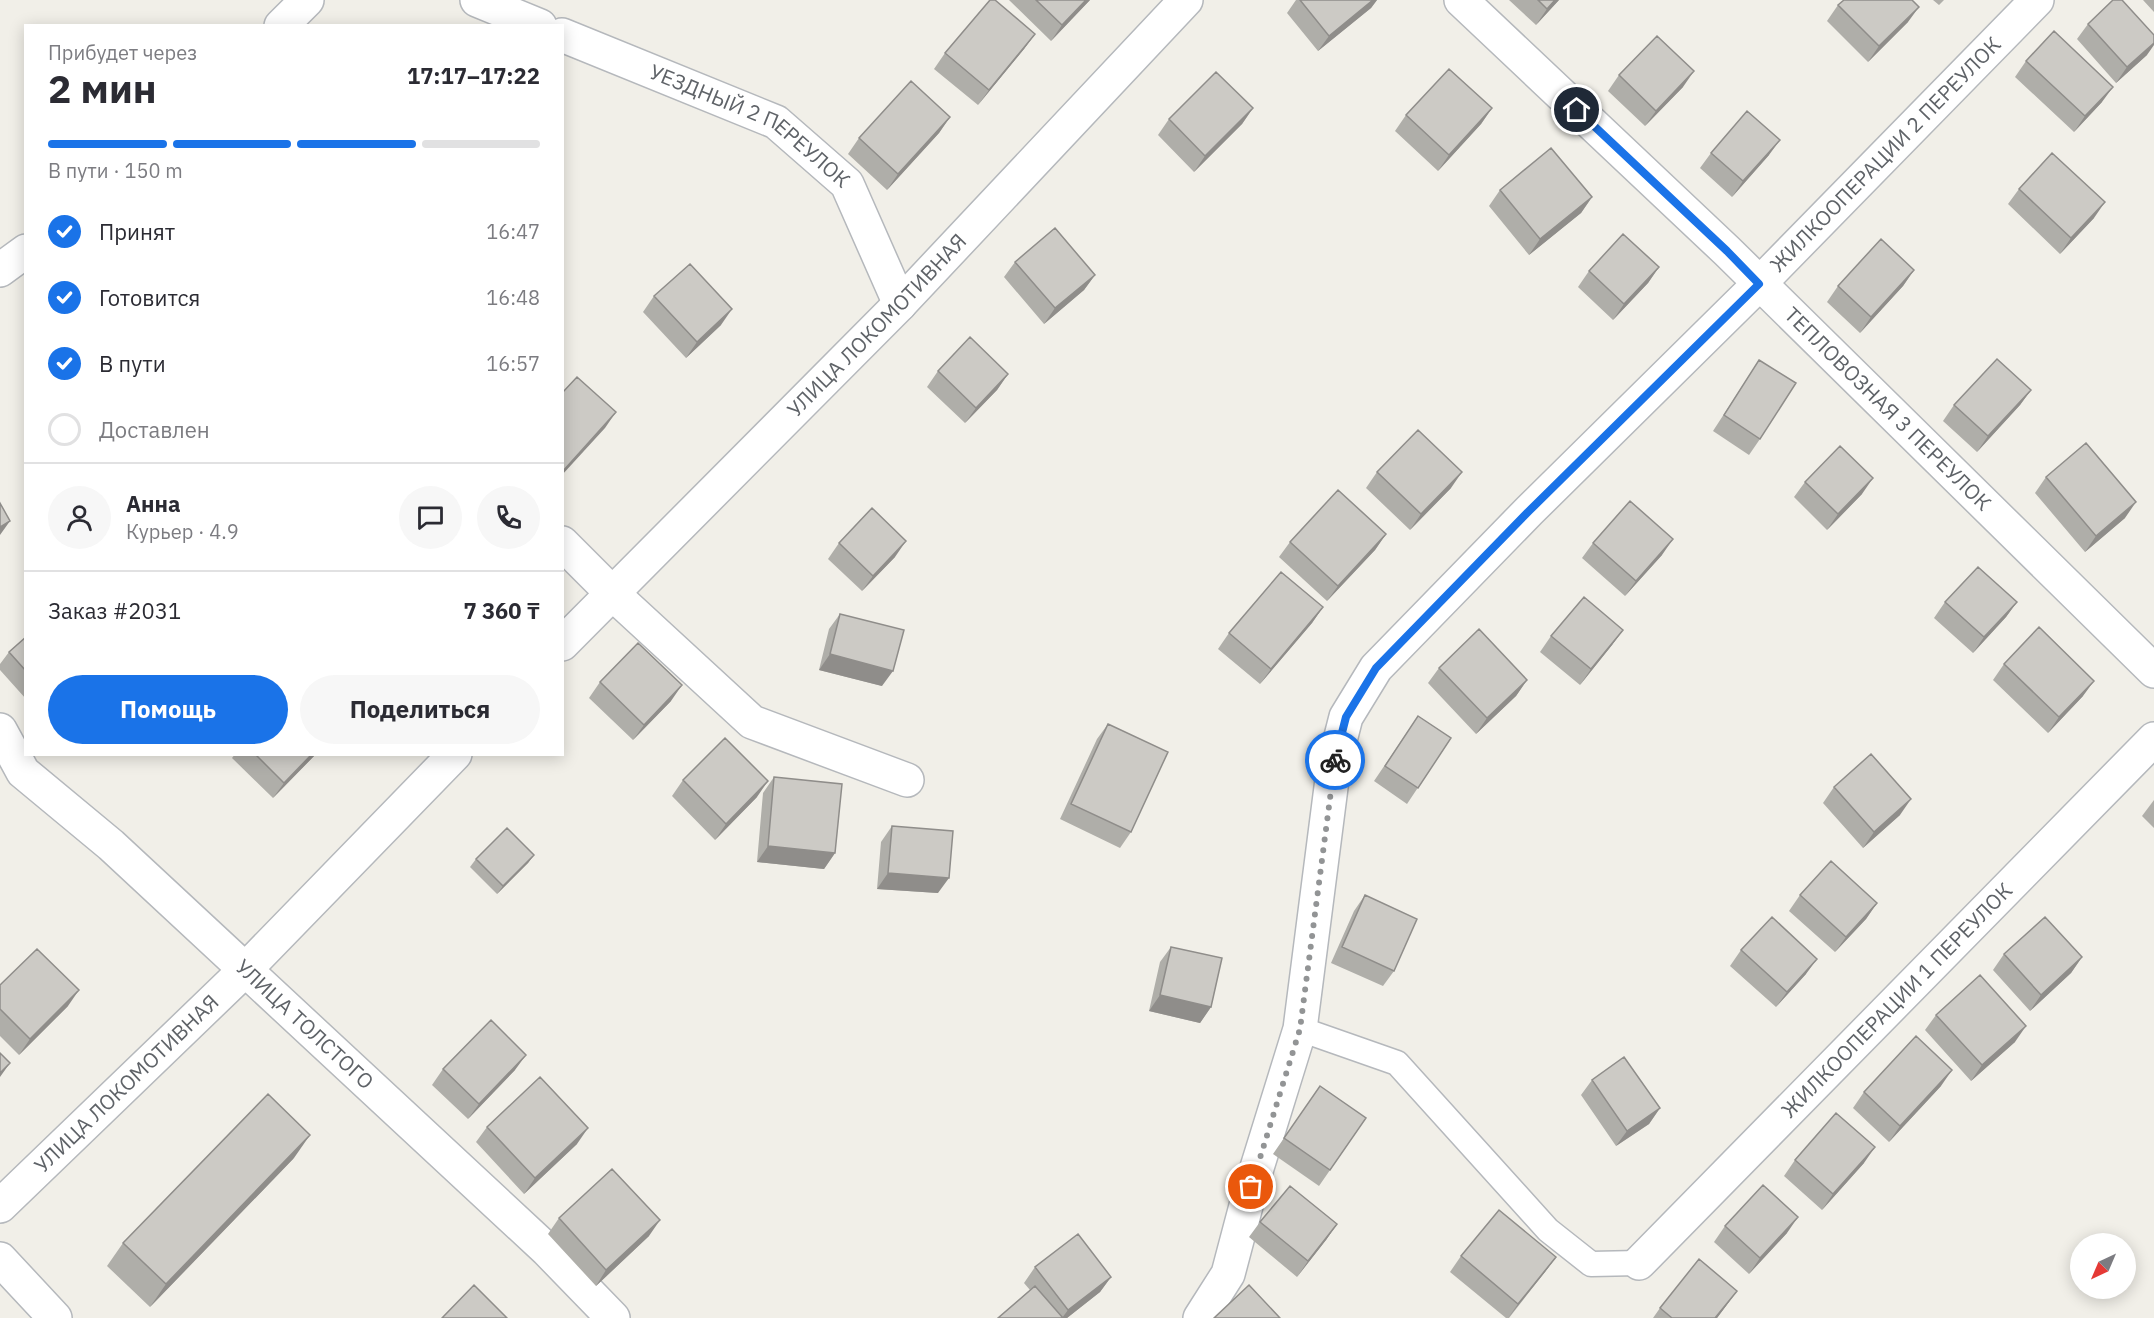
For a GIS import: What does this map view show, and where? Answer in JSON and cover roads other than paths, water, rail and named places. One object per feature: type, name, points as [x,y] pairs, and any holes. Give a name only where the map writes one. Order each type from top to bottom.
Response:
[{"type":"street","points":[[283,24],[306,0]]},
{"type":"street","points":[[477,0],[535,24]]},
{"type":"street","name":"УЛИЦА ЛОКОМОТИВНАЯ","points":[[564,642],[900,304],[1186,0]]},
{"type":"street","name":"ТЕПЛОВОЗНАЯ 3 ПЕРЕУЛОК","points":[[1461,0],[1727,251],[2154,671]]},
{"type":"street","name":"ЖИЛКООПЕРАЦИИ 2 ПЕРЕУЛОК","points":[[1200,1318],[1228,1274],[1251,1187],[1300,1029],[1334,764],[1346,717],[1376,668],[1529,511],[1759,284],[2037,0]]},
{"type":"street","name":"УЕЗДНЫЙ 2 ПЕРЕУЛОК","points":[[564,36],[776,122],[847,184],[900,304]]},
{"type":"street","points":[[0,270],[24,252]]},
{"type":"street","points":[[564,545],[612,593],[752,722],[906,780]]},
{"type":"street","name":"УЛИЦА ТОЛСТОГО","points":[[0,730],[23,772],[111,845],[547,1250],[613,1318]]},
{"type":"street","name":"ЖИЛКООПЕРАЦИИ 1 ПЕРЕУЛОК","points":[[1639,1263],[2154,739]]},
{"type":"street","name":"УЛИЦА ЛОКОМОТИВНАЯ","points":[[0,1206],[244,970],[453,756]]},
{"type":"street","points":[[0,1260],[55,1318]]},
{"type":"lane","points":[[1300,1029],[1397,1063],[1548,1230],[1591,1264],[1639,1263]]}]
